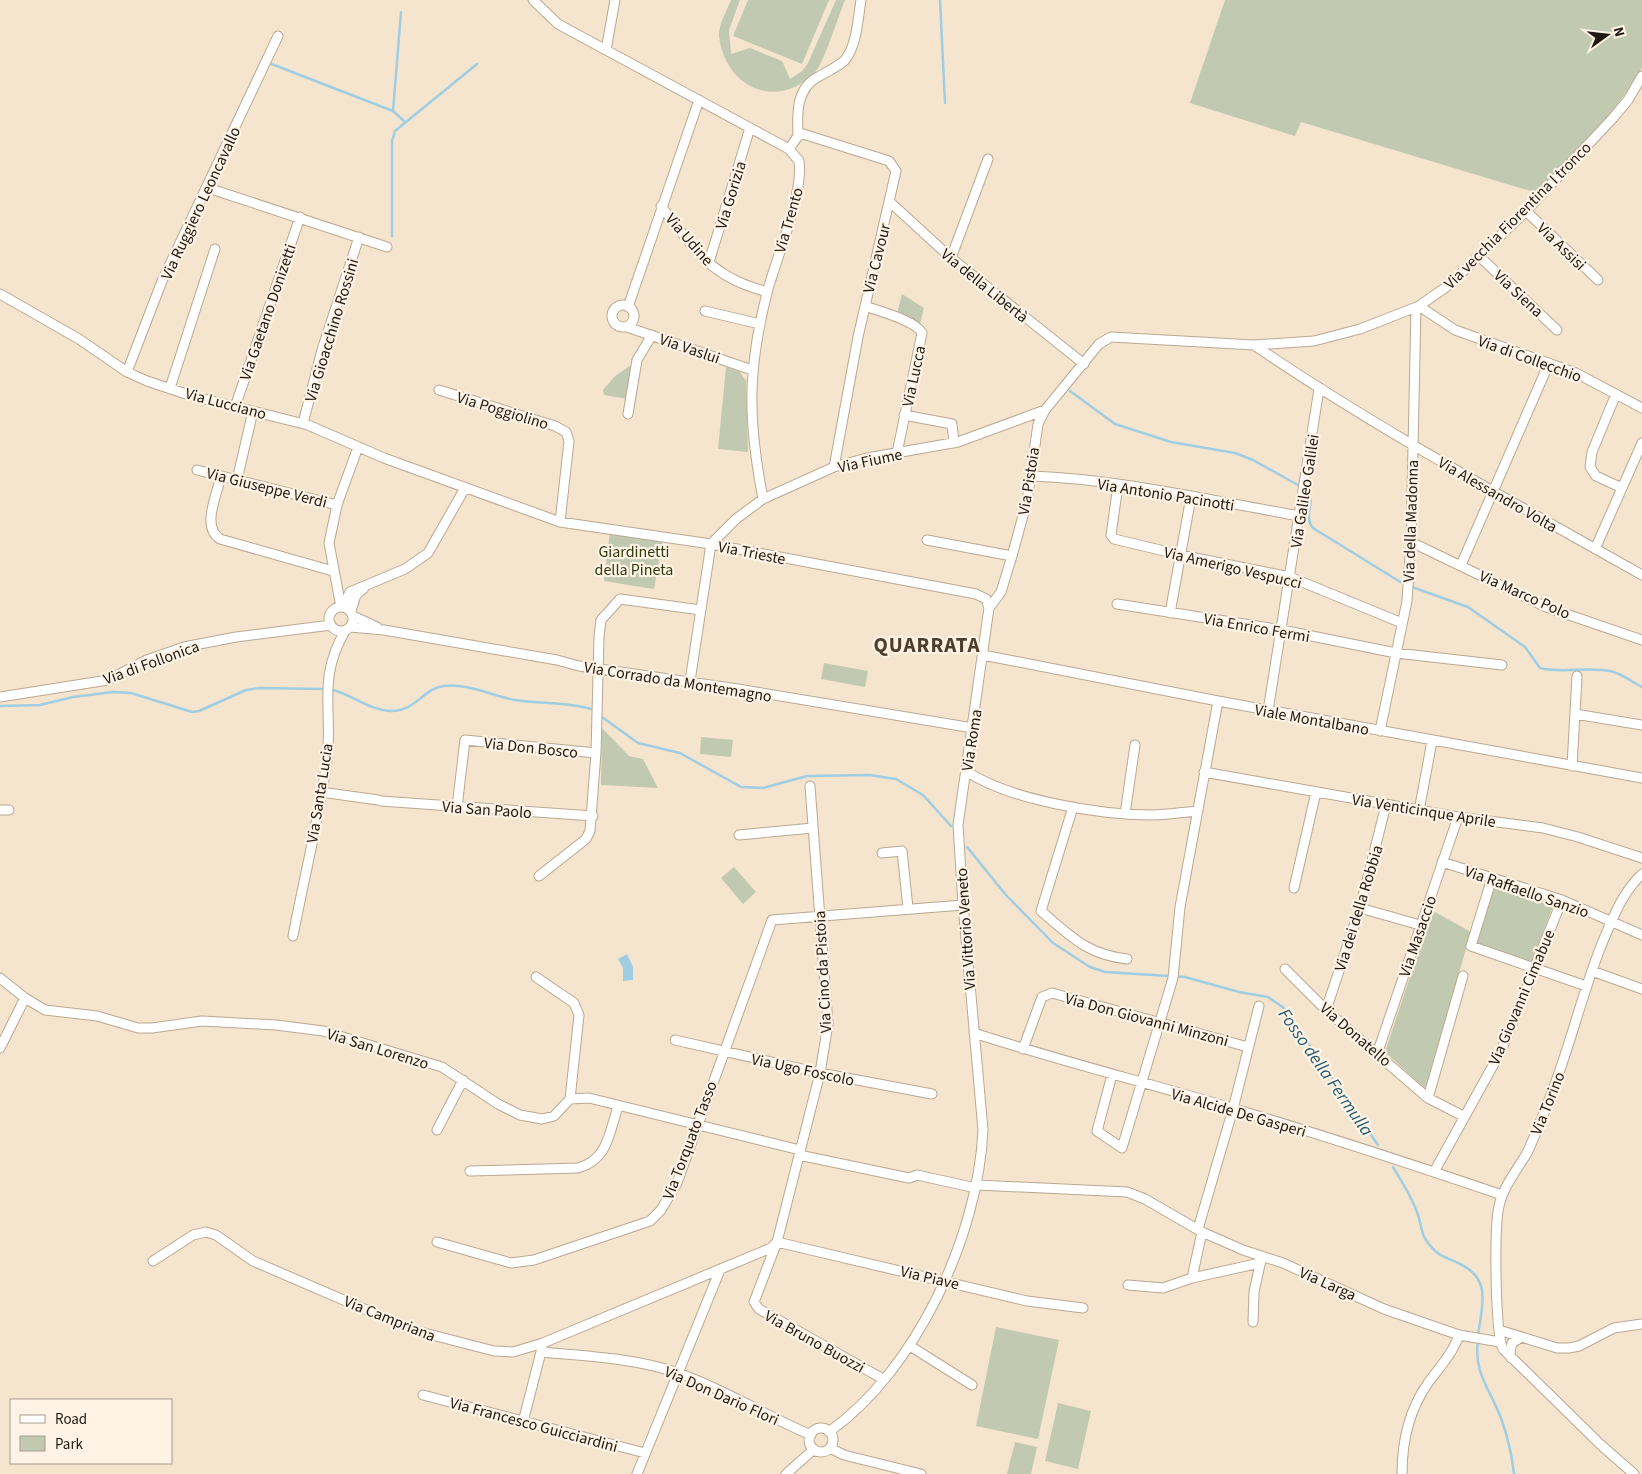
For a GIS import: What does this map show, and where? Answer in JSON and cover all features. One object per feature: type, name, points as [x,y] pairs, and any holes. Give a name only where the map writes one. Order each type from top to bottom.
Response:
[{"type":"street","points":[[533,0],[558,24],[789,149],[798,136],[797,110],[801,95],[814,78],[845,60],[855,36],[861,0]]},
{"type":"street","points":[[606,50],[615,0]]},
{"type":"street","name":"Via Ruggiero Leoncavallo","points":[[127,372],[162,281],[208,188],[278,36]]},
{"type":"street","name":"Via vecchia Fiorentina I tronco","points":[[1084,364],[1099,344],[1111,337],[1254,345],[1333,337],[1417,307],[1439,293],[1526,211],[1613,118],[1641,81]]},
{"type":"street","name":"Via Udine","points":[[699,100],[662,206],[709,262],[720,272],[741,284],[767,292]]},
{"type":"street","name":"Via Gorizia","points":[[709,262],[750,128]]},
{"type":"street","name":"Via Cavour","points":[[798,136],[803,134],[889,160],[896,171],[865,306],[834,467]]},
{"type":"street","name":"Via Trento","points":[[763,499],[752,432],[752,370],[767,292],[799,184],[800,161],[789,149]]},
{"type":"street","points":[[951,258],[988,158]]},
{"type":"street","points":[[208,188],[387,247]]},
{"type":"street","name":"Via della Libertà","points":[[890,202],[951,258],[1084,364]]},
{"type":"street","points":[[628,307],[618,306],[612,317],[616,325],[627,327],[633,316],[628,307],[662,206]]},
{"type":"street","name":"Via Assisi","points":[[1526,211],[1598,280]]},
{"type":"street","name":"Via Gaetano Donizetti","points":[[235,407],[300,217]]},
{"type":"street","name":"Via Gioacchino Rossini","points":[[304,424],[322,350],[359,237]]},
{"type":"street","points":[[170,388],[215,249]]},
{"type":"street","name":"Via Siena","points":[[1480,256],[1557,330]]},
{"type":"street","name":"Via Lucciano","points":[[0,294],[79,339],[127,372],[170,388],[304,424],[465,488]]},
{"type":"street","name":"Via Lucca","points":[[865,306],[897,317],[921,331],[896,453]]},
{"type":"street","name":"Via di Collecchio","points":[[1417,307],[1455,330],[1576,374],[1642,408]]},
{"type":"street","name":"Via della Madonna","points":[[1380,731],[1407,601],[1411,542],[1417,307]]},
{"type":"street","points":[[706,311],[760,324]]},
{"type":"street","name":"Via Vaslui","points":[[627,327],[752,370]]},
{"type":"street","points":[[628,414],[637,360],[652,335]]},
{"type":"street","name":"Via Alessandro Volta","points":[[1254,345],[1319,389],[1413,446],[1492,493],[1642,576]]},
{"type":"street","points":[[1461,565],[1549,363]]},
{"type":"street","name":"Via Pistoia","points":[[989,608],[1002,592],[1012,556],[1031,476],[1036,433],[1045,410],[1084,364]]},
{"type":"street","name":"Via Galileo Galilei","points":[[1268,711],[1319,389]]},
{"type":"street","name":"Via Poggiolino","points":[[439,390],[555,426],[566,432],[569,441],[560,522]]},
{"type":"street","points":[[1616,394],[1592,452],[1590,467],[1596,476],[1622,488]]},
{"type":"street","name":"Via Fiume","points":[[711,544],[736,519],[763,499],[834,467],[896,453],[954,443],[1045,410]]},
{"type":"street","points":[[237,480],[252,411]]},
{"type":"street","points":[[904,416],[952,424],[954,443]]},
{"type":"street","points":[[1596,549],[1642,443]]},
{"type":"street","points":[[347,610],[333,571],[328,543],[337,504],[358,447]]},
{"type":"street","name":"Via Giuseppe Verdi","points":[[197,470],[337,504]]},
{"type":"street","points":[[221,476],[210,523],[214,535],[220,539],[333,571]]},
{"type":"street","name":"Via Antonio Pacinotti","points":[[1031,476],[1059,477],[1118,485],[1300,516]]},
{"type":"street","name":"Via Amerigo Vespucci","points":[[1118,485],[1111,535],[1114,539],[1290,577],[1402,623]]},
{"type":"street","points":[[340,628],[347,610],[356,595],[364,588],[405,569],[428,553],[465,488]]},
{"type":"street","name":"Via Trieste","points":[[465,488],[560,522],[711,544],[976,594],[986,599],[989,608]]},
{"type":"street","points":[[1170,613],[1191,497]]},
{"type":"street","points":[[927,540],[1012,556]]},
{"type":"street","name":"Via Marco Polo","points":[[1411,542],[1546,607],[1641,636]]},
{"type":"street","points":[[690,682],[711,544]]},
{"type":"street","points":[[539,876],[586,839],[590,831],[593,816],[597,667],[601,620],[620,599],[701,610]]},
{"type":"street","name":"Via Enrico Fermi","points":[[1117,604],[1282,630],[1396,652],[1502,665]]},
{"type":"street","name":"Via di Follonica","points":[[301,628],[330,615],[335,608],[347,610]]},
{"type":"street","points":[[983,655],[989,608]]},
{"type":"street","name":"Via Corrado da Montemagno","points":[[347,610],[384,630]]},
{"type":"street","points":[[330,615],[340,628]]},
{"type":"street","name":"Via di Follonica","points":[[0,697],[108,680],[148,660],[184,647],[301,628],[340,628]]},
{"type":"street","name":"Via Corrado da Montemagno","points":[[340,628],[384,630],[557,660],[579,666],[597,667],[973,728]]},
{"type":"street","name":"Via Santa Lucia","points":[[292,936],[328,752],[328,677],[340,628]]},
{"type":"street","name":"Viale Montalbano","points":[[983,655],[1268,711],[1642,778]]},
{"type":"street","name":"Via Roma","points":[[958,825],[983,655]]},
{"type":"street","points":[[1572,766],[1577,676]]},
{"type":"street","points":[[1112,1075],[1097,1131],[1122,1148],[1175,971],[1177,936],[1204,772],[1218,701]]},
{"type":"street","points":[[1575,714],[1642,725]]},
{"type":"street","name":"Via Don Bosco","points":[[457,807],[465,740],[596,753]]},
{"type":"street","points":[[1419,810],[1432,741]]},
{"type":"street","points":[[1125,814],[1135,745]]},
{"type":"street","points":[[966,771],[984,782],[1004,790],[1073,806],[1125,814],[1153,815],[1198,811]]},
{"type":"street","name":"Via Venticinque Aprile","points":[[1204,772],[1386,805],[1557,831],[1642,858]]},
{"type":"street","name":"Via Cino da Pistoia","points":[[777,1242],[820,1073],[828,1024],[810,786]]},
{"type":"street","name":"Via San Paolo","points":[[321,792],[457,807],[593,816]]},
{"type":"street","points":[[1294,888],[1316,792]]},
{"type":"street","name":"Via dei della Robbia","points":[[1326,1010],[1360,908],[1386,805]]},
{"type":"street","points":[[1073,806],[1041,911],[1088,950],[1102,955],[1127,959]]},
{"type":"street","name":"Via Masaccio","points":[[1378,1054],[1458,817]]},
{"type":"street","name":"Via Vittorio Veneto","points":[[830,1432],[856,1410],[910,1346],[945,1281],[964,1231],[977,1186],[981,1163],[983,1130],[962,905],[958,825]]},
{"type":"street","points":[[739,835],[813,828]]},
{"type":"street","points":[[882,853],[902,851],[908,908]]},
{"type":"street","name":"Via Raffaello Sanzio","points":[[1442,862],[1562,900],[1642,935]]},
{"type":"street","points":[[1492,878],[1471,946],[1586,986]]},
{"type":"street","name":"Via Torino","points":[[1500,1342],[1496,1242],[1502,1195],[1527,1151],[1549,1100],[1586,986],[1611,921],[1622,898],[1641,878]]},
{"type":"street","name":"Via Giovanni Cimabue","points":[[1434,1172],[1463,1116],[1501,1051],[1562,900]]},
{"type":"street","points":[[820,916],[962,905]]},
{"type":"street","points":[[1360,908],[1420,925]]},
{"type":"street","name":"Via Torquato Tasso","points":[[437,1242],[517,1263],[534,1260],[650,1221],[671,1196],[772,920],[820,916]]},
{"type":"street","name":"Via Donatello","points":[[1286,969],[1326,1010],[1428,1098],[1463,1116]]},
{"type":"street","points":[[1592,970],[1642,989]]},
{"type":"street","points":[[1428,1098],[1463,976]]},
{"type":"street","points":[[536,977],[566,996],[578,1009],[570,1099]]},
{"type":"street","name":"Via San Lorenzo","points":[[0,978],[25,998],[45,1010],[98,1016],[138,1028],[152,1028],[202,1021],[276,1025],[322,1031],[442,1067],[498,1104],[534,1119],[548,1119],[554,1116],[570,1099]]},
{"type":"street","name":"Via Don Giovanni Minzoni","points":[[1023,1049],[1042,997],[1052,993],[1248,1047]]},
{"type":"street","points":[[0,1048],[25,998]]},
{"type":"street","points":[[1192,1278],[1200,1231],[1259,1006]]},
{"type":"street","name":"Via Alcide De Gasperi","points":[[974,1033],[1142,1084],[1233,1109],[1502,1195]]},
{"type":"street","name":"Via Ugo Foscolo","points":[[675,1040],[820,1073],[932,1094]]},
{"type":"street","points":[[437,1130],[462,1080]]},
{"type":"street","name":"Via Larga","points":[[570,1099],[589,1098],[618,1107],[696,1125],[847,1167],[909,1178],[917,1175],[977,1186],[1127,1192],[1145,1199],[1200,1231],[1261,1260],[1311,1275],[1384,1309],[1460,1335],[1485,1341],[1500,1342]]},
{"type":"street","points":[[470,1170],[578,1168],[588,1165],[598,1159],[603,1152],[618,1107]]},
{"type":"street","name":"Via Campriana","points":[[153,1261],[193,1235],[206,1232],[222,1238],[253,1261],[430,1336],[504,1352],[543,1343],[771,1248],[777,1242]]},
{"type":"street","name":"Via Piave","points":[[777,1242],[1027,1301],[1083,1308]]},
{"type":"street","name":"Via Bruno Buozzi","points":[[777,1242],[754,1302],[755,1306],[883,1379]]},
{"type":"street","points":[[1128,1285],[1164,1288],[1192,1278],[1261,1260],[1254,1292],[1253,1322]]},
{"type":"street","points":[[637,1474],[720,1270]]},
{"type":"street","points":[[1499,1330],[1557,1348],[1569,1348],[1579,1346],[1614,1328],[1642,1324]]},
{"type":"street","points":[[1402,1474],[1403,1441],[1410,1418],[1426,1386],[1460,1335]]},
{"type":"street","points":[[1512,1358],[1510,1348],[1516,1339],[1522,1337]]},
{"type":"street","points":[[1500,1342],[1512,1358],[1601,1445],[1634,1474]]},
{"type":"street","points":[[523,1422],[543,1343]]},
{"type":"street","points":[[910,1346],[972,1385]]},
{"type":"street","name":"Via Don Dario Flori","points":[[541,1352],[595,1357],[652,1366],[678,1373],[811,1435]]},
{"type":"street","name":"Via Francesco Guicciardini","points":[[423,1394],[645,1453]]},
{"type":"street","points":[[830,1448],[833,1437],[830,1432],[820,1428],[811,1435],[810,1442],[814,1449],[820,1452],[830,1448],[844,1455],[921,1474]]},
{"type":"street","points":[[786,1474],[814,1449]]},
{"type":"green space","points":[[731,0],[740,0],[729,30],[731,54],[750,48],[782,61],[790,79],[802,71],[808,63],[836,0],[845,0],[816,71],[801,83],[786,90],[770,92],[742,81],[731,69],[723,54],[719,32]]},
{"type":"green space","points":[[748,0],[829,0],[802,64],[733,36]]},
{"type":"green space","points":[[1225,0],[1642,0],[1642,67],[1609,116],[1537,193],[1301,122],[1295,136],[1190,103]]},
{"type":"green space","points":[[902,294],[924,308],[920,324],[897,314]]},
{"type":"green space","points":[[631,365],[627,399],[604,395],[603,390],[615,376]]},
{"type":"green space","points":[[726,367],[740,372],[746,381],[748,452],[718,449]]},
{"type":"green space","name":"Giardinetti della Pineta","points":[[610,532],[663,539],[654,589],[604,581]]},
{"type":"green space","points":[[824,663],[868,671],[865,687],[821,679]]},
{"type":"green space","points":[[602,728],[629,756],[643,759],[658,788],[601,785]]},
{"type":"green space","points":[[701,737],[733,740],[731,757],[700,754]]},
{"type":"green space","points":[[734,867],[756,892],[743,904],[721,878]]},
{"type":"green space","points":[[1494,882],[1552,902],[1553,906],[1531,964],[1473,944]]},
{"type":"green space","points":[[1435,912],[1471,932],[1425,1089],[1385,1052],[1431,914]]},
{"type":"green space","points":[[996,1327],[1059,1340],[1038,1439],[976,1426]]},
{"type":"green space","points":[[1058,1403],[1091,1411],[1078,1469],[1045,1461]]},
{"type":"green space","points":[[1015,1442],[1037,1447],[1031,1474],[1007,1474]]},
{"type":"water","points":[[627,954],[633,967],[633,980],[623,981],[623,968],[618,959]]},
{"type":"waterway","points":[[940,0],[945,103]]},
{"type":"waterway","points":[[393,111],[401,12]]},
{"type":"waterway","points":[[269,63],[393,111],[404,121]]},
{"type":"waterway","points":[[392,236],[392,141],[395,131],[477,64]]},
{"type":"waterway","points":[[1070,391],[1115,424],[1171,442],[1235,453],[1253,460],[1298,485]]},
{"type":"waterway","points":[[1309,491],[1311,501],[1309,519],[1313,528],[1402,583]]},
{"type":"waterway","points":[[1412,587],[1468,607],[1525,647],[1540,668],[1549,670],[1593,669],[1610,671],[1642,687]]},
{"type":"waterway","name":"Fosso della Fermulla","points":[[333,690],[375,708],[390,711],[406,708],[430,691],[444,686],[462,686],[515,700],[572,705],[591,709]]},
{"type":"waterway","name":"Fosso della Fermulla","points":[[0,706],[40,705],[73,697],[113,692],[131,693],[192,712],[199,711],[246,690],[260,688],[322,689]]},
{"type":"waterway","name":"Fosso della Fermulla","points":[[602,717],[638,743],[680,753],[741,787],[763,788],[807,776],[869,775],[896,779],[923,795],[951,826]]},
{"type":"waterway","name":"Fosso della Fermulla","points":[[967,847],[1006,895],[1053,943],[1090,967],[1105,972],[1185,977],[1239,992],[1268,997],[1284,1008],[1378,1145]]},
{"type":"waterway","name":"Fosso della Fermulla","points":[[1393,1167],[1413,1202],[1423,1234],[1430,1246],[1438,1253],[1470,1270],[1477,1277],[1481,1285],[1482,1294],[1478,1335]]},
{"type":"waterway","name":"Fosso della Fermulla","points":[[1478,1340],[1478,1363],[1484,1382],[1504,1427],[1510,1447],[1514,1474]]},
{"type":"district","name":"QUARRATA","points":[[927,645]]}]
